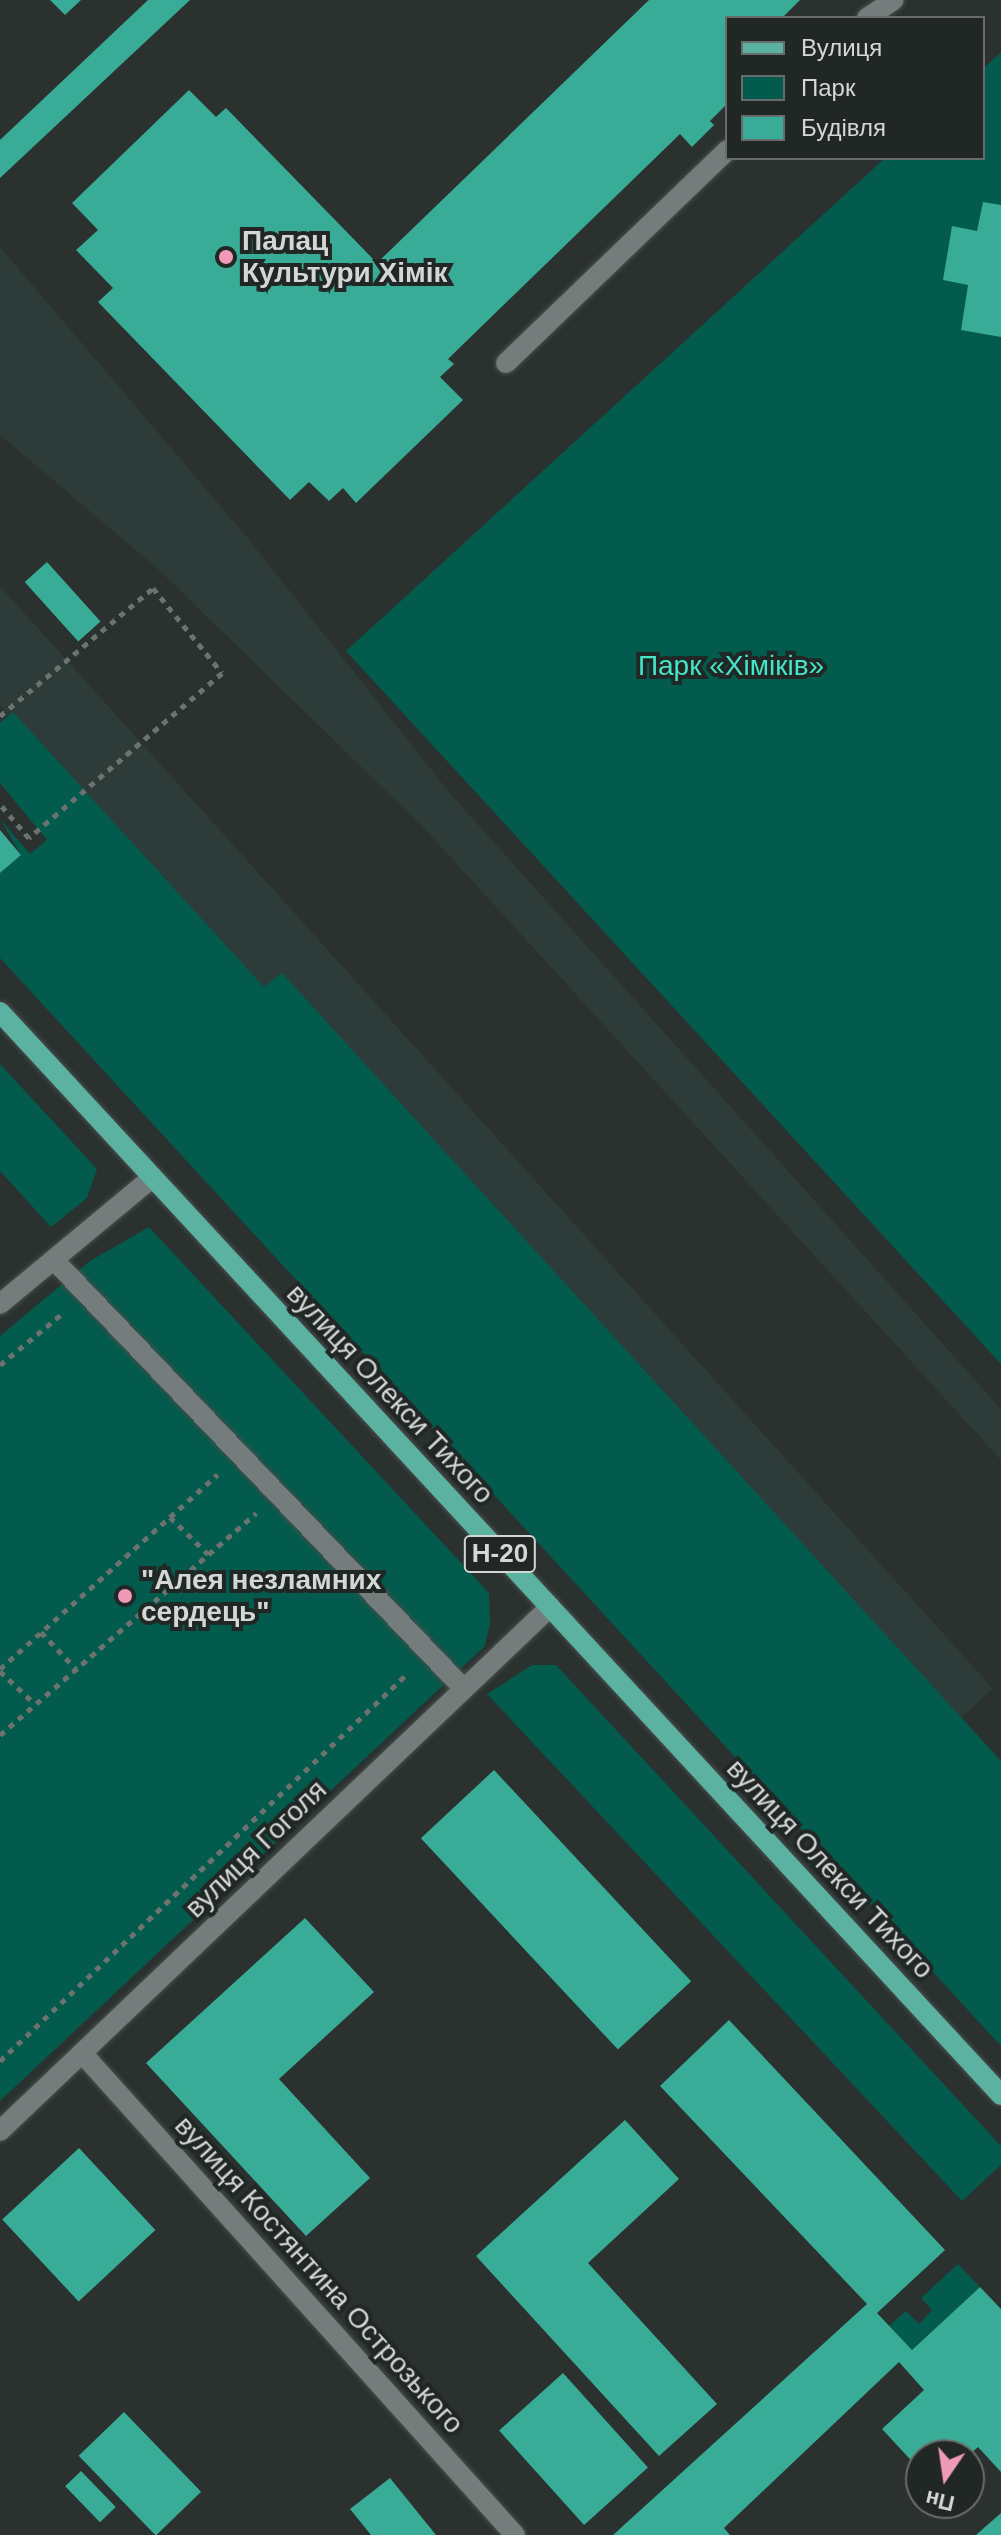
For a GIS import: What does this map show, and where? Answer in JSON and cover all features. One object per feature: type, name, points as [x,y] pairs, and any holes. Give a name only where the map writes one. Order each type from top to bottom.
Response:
[{"type":"main road","name":"вулиця Олекси Тихого","points":[[0,1012],[1001,2095]]},
{"type":"street","points":[[870,16],[894,0]]},
{"type":"street","points":[[506,363],[725,152]]},
{"type":"street","points":[[0,1304],[152,1178]]},
{"type":"street","points":[[54,1260],[464,1689]]},
{"type":"street","name":"вулиця Гоголя","points":[[0,2131],[550,1607]]},
{"type":"street","name":"вулиця Костянтина Острозького","points":[[82,2053],[515,2535]]},
{"type":"path","points":[[0,716],[153,588],[222,673],[29,838],[0,804]]},
{"type":"path","points":[[0,1365],[86,1293]]},
{"type":"path","points":[[35,1704],[0,1670],[240,1454]]},
{"type":"path","points":[[0,1735],[279,1495]]},
{"type":"path","points":[[170,1517],[208,1554]]},
{"type":"path","points":[[41,1632],[76,1669]]},
{"type":"path","points":[[0,2061],[429,1653]]},
{"type":"shaded area","points":[[0,247],[246,536],[449,792],[1001,1409],[1001,1460],[423,827],[158,569],[0,435]]},
{"type":"shaded area","points":[[0,586],[993,1689],[934,1742],[0,706]]},
{"type":"green space","name":"Парк «Хіміків»","points":[[1001,52],[1001,1364],[346,651],[883,160],[985,160],[985,67]]},
{"type":"green space","points":[[13,712],[264,987],[282,973],[1001,1761],[1001,2046],[0,958],[0,873],[21,855],[0,819],[30,854],[47,840],[0,783],[0,723]]},
{"type":"green space","points":[[0,1064],[97,1169],[87,1198],[51,1227],[0,1171]]},
{"type":"green space","points":[[149,1227],[489,1593],[490,1623],[485,1646],[0,2101],[0,1336],[90,1261]]},
{"type":"green space","points":[[532,1665],[556,1665],[1001,2146],[1001,2165],[962,2201],[487,1694]]},
{"type":"green space","points":[[958,2264],[980,2287],[912,2350],[889,2326],[906,2311],[919,2324],[932,2310],[921,2298]]},
{"type":"building","points":[[50,0],[81,0],[65,15]]},
{"type":"building","points":[[148,0],[190,0],[0,178],[0,140]]},
{"type":"building","name":"Палац Культури Хімік","points":[[649,0],[800,0],[784,16],[725,16],[725,106],[710,121],[714,125],[692,147],[680,134],[448,359],[454,364],[440,377],[463,400],[356,503],[343,488],[329,501],[309,482],[290,500],[98,302],[113,288],[76,250],[98,230],[72,203],[189,90],[216,117],[226,108],[377,263]]},
{"type":"building","points":[[983,202],[1001,205],[1001,337],[961,330],[968,285],[943,280],[952,226],[977,231]]},
{"type":"building","points":[[47,562],[101,621],[78,642],[25,582]]},
{"type":"building","points":[[0,830],[21,855],[0,873]]},
{"type":"building","points":[[494,1770],[691,1981],[618,2050],[421,1838]]},
{"type":"building","points":[[305,1918],[374,1992],[279,2079],[370,2178],[306,2236],[146,2063]]},
{"type":"building","points":[[729,2020],[945,2250],[877,2313],[912,2350],[980,2287],[1001,2309],[1001,2472],[985,2455],[985,2439],[905,2439],[905,2454],[882,2429],[924,2390],[899,2362],[724,2528],[730,2535],[613,2535],[867,2304],[660,2086]]},
{"type":"building","points":[[625,2120],[679,2179],[588,2263],[717,2404],[659,2456],[476,2256]]},
{"type":"building","points":[[79,2148],[155,2230],[79,2302],[2,2220]]},
{"type":"building","points":[[563,2373],[648,2467],[584,2525],[499,2431]]},
{"type":"building","points":[[124,2412],[201,2492],[155,2535],[79,2456]]},
{"type":"building","points":[[81,2471],[116,2507],[100,2522],[65,2486]]},
{"type":"building","points":[[390,2478],[436,2535],[371,2535],[350,2509]]},
{"type":"building","points":[[1001,2513],[1001,2535],[976,2535]]},
{"type":"place","name":"Палац Культури Хімік","points":[[226,257]]},
{"type":"place","name":"\"Алея незламних сердець\"","points":[[125,1596]]}]
